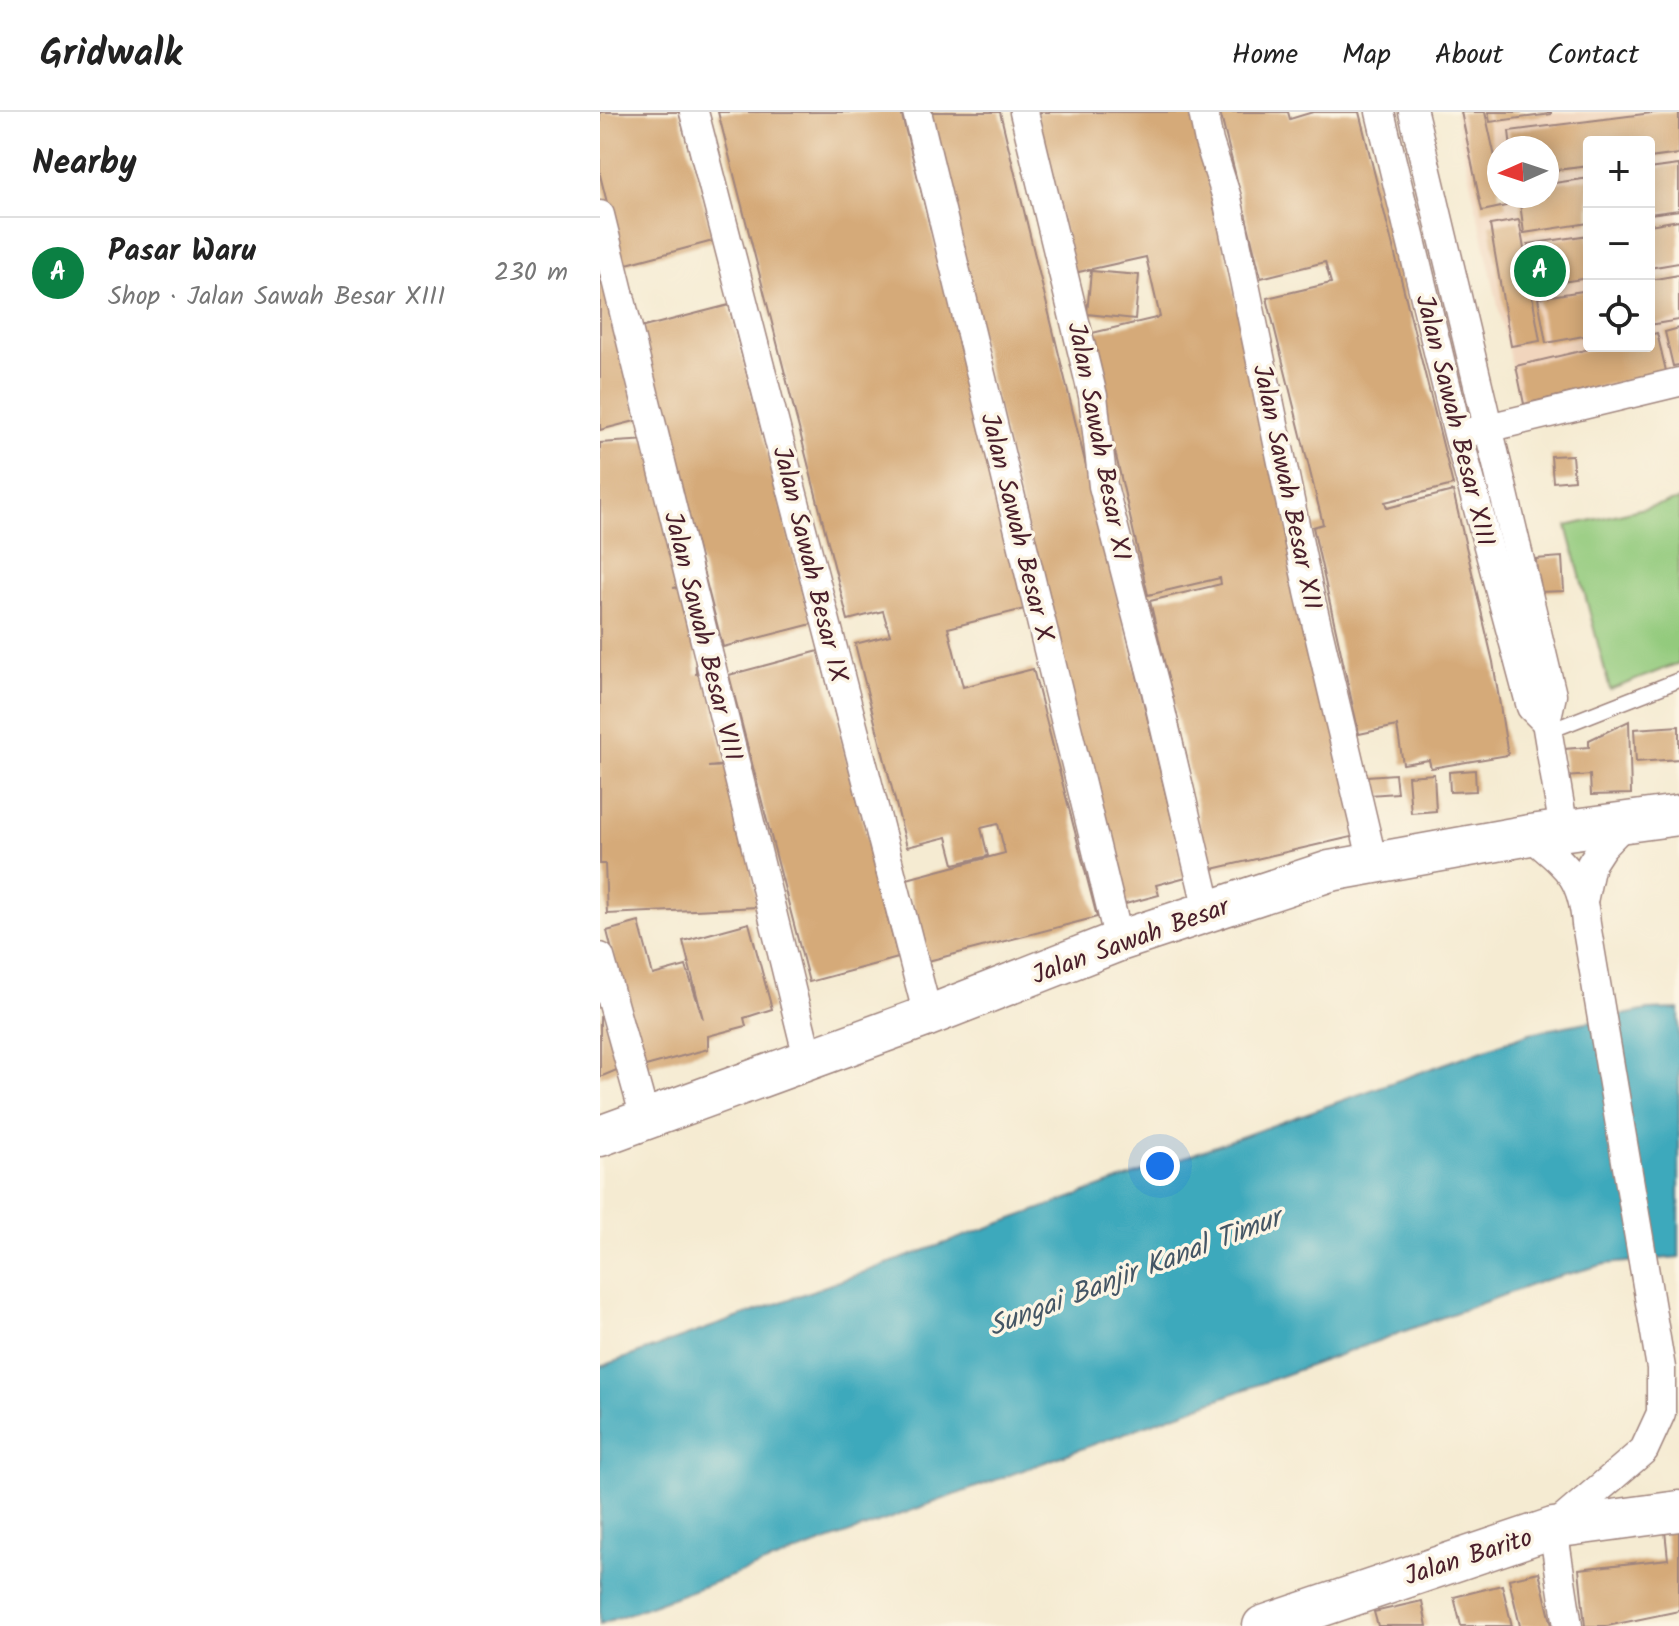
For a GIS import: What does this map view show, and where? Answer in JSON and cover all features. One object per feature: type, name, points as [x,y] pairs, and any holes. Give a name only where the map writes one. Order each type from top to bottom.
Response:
[{"type":"street","name":"Jalan Sawah Besar IX","points":[[694,112],[928,1016]]},
{"type":"street","name":"Jalan Sawah Besar X","points":[[917,112],[1119,941]]},
{"type":"street","name":"Jalan Sawah Besar XI","points":[[1024,112],[1093,396],[1103,486],[1156,690],[1208,910]]},
{"type":"street","name":"Jalan Sawah Besar XII","points":[[1203,112],[1227,198],[1309,592],[1373,863]]},
{"type":"street","name":"Jalan Sawah Besar XIII","points":[[1380,112],[1458,434],[1531,707],[1547,727]]},
{"type":"street","name":"Jalan Sawah Besar XIII","points":[[1413,112],[1552,695],[1547,727],[1547,832]]},
{"type":"street","name":"Jalan Sawah Besar VIII","points":[[600,215],[808,1058]]},
{"type":"street","points":[[1458,434],[1679,382]]},
{"type":"street","name":"Jalan Sawah Besar","points":[[600,1136],[928,1016],[1119,941],[1330,871],[1547,832],[1679,815]]},
{"type":"street","points":[[1585,911],[1591,864],[1602,847],[1628,820]]},
{"type":"street","points":[[1547,832],[1568,868],[1585,911],[1661,1368],[1679,1415]]},
{"type":"street","points":[[600,957],[645,1118]]},
{"type":"street","points":[[1568,1626],[1553,1528],[1644,1450],[1661,1413],[1661,1368]]},
{"type":"street","name":"Jalan Barito","points":[[1263,1626],[1345,1612],[1553,1528],[1679,1511]]},
{"type":"lane","points":[[1547,727],[1679,680]]},
{"type":"shaded area","points":[[1455,112],[1679,112],[1679,369],[1521,409]]},
{"type":"green space","points":[[1679,500],[1679,663],[1610,690],[1567,526]]},
{"type":"water","name":"Sungai Banjir Kanal Timur","points":[[1679,1009],[1679,1257],[1606,1264],[1545,1280],[600,1624],[600,1367],[1530,1033],[1648,1010]]},
{"type":"building","points":[[600,112],[679,112],[713,241],[623,265],[600,175]]},
{"type":"building","points":[[718,112],[901,112],[1028,608],[948,628],[963,687],[1033,669],[1097,917],[928,961],[907,879],[1005,853],[998,824],[981,828],[988,856],[954,864],[947,837],[907,847],[855,644],[890,635],[883,611],[848,620]]},
{"type":"building","points":[[926,112],[1000,112],[1186,877],[1156,885],[1159,895],[1118,906]]},
{"type":"building","points":[[1036,112],[1192,112],[1360,835],[1204,871],[1197,803],[1150,601],[1221,584],[1220,578],[1148,595],[1088,334],[1160,317],[1146,257],[1074,273]]},
{"type":"building","points":[[1220,112],[1288,112],[1290,119],[1313,112],[1359,112],[1453,485],[1385,502],[1387,508],[1453,491],[1493,662],[1508,755],[1431,768],[1429,760],[1403,764],[1397,726],[1359,734],[1313,527],[1323,524],[1267,298],[1331,283],[1325,262],[1261,278]]},
{"type":"building","points":[[1461,112],[1485,112],[1490,136],[1487,136],[1487,208],[1496,208],[1482,211]]},
{"type":"building","points":[[1488,112],[1551,112],[1551,114],[1490,122]]},
{"type":"building","points":[[1679,112],[1679,154],[1655,157],[1655,136],[1583,136],[1583,167],[1559,170],[1559,136],[1510,136],[1509,131]]},
{"type":"building","points":[[1679,165],[1679,210],[1655,213],[1655,168]]},
{"type":"building","points":[[1583,179],[1583,224],[1524,233],[1521,208],[1559,208],[1559,182]]},
{"type":"building","points":[[1519,220],[1540,341],[1511,346],[1490,225]]},
{"type":"building","points":[[1679,220],[1679,263],[1655,267],[1655,224]]},
{"type":"building","points":[[1583,236],[1583,279],[1534,286],[1528,244]]},
{"type":"building","points":[[600,271],[639,420],[600,430]]},
{"type":"building","points":[[1091,271],[1139,275],[1135,319],[1087,314]]},
{"type":"building","points":[[1679,275],[1679,320],[1655,324],[1655,279]]},
{"type":"building","points":[[1583,291],[1583,336],[1546,343],[1538,298]]},
{"type":"building","points":[[729,305],[812,624],[723,647],[640,328]]},
{"type":"building","points":[[1679,328],[1679,365],[1673,366],[1665,332]]},
{"type":"building","points":[[1655,334],[1666,371],[1524,404],[1516,366],[1583,350],[1655,352]]},
{"type":"building","points":[[649,440],[668,527],[670,558],[682,557],[683,586],[673,588],[688,587],[694,616],[696,674],[708,673],[725,765],[708,767],[733,766],[758,907],[607,914],[605,864],[600,864],[600,443]]},
{"type":"building","points":[[1572,455],[1574,480],[1553,482],[1551,456]]},
{"type":"building","points":[[1562,557],[1564,591],[1538,592],[1536,559]]},
{"type":"building","points":[[819,651],[898,958],[809,982],[729,675]]},
{"type":"building","points":[[1629,721],[1631,794],[1591,795],[1590,775],[1565,777],[1564,749],[1589,747],[1589,740]]},
{"type":"building","points":[[1679,726],[1679,759],[1636,762],[1634,729]]},
{"type":"building","points":[[1475,770],[1476,791],[1450,792],[1449,772]]},
{"type":"building","points":[[1395,774],[1397,793],[1369,795],[1367,776]]},
{"type":"building","points":[[1434,774],[1436,811],[1411,813],[1408,776]]},
{"type":"building","points":[[639,922],[653,975],[686,966],[703,1019],[683,941],[749,923],[772,1009],[744,1018],[746,1026],[708,1036],[708,1049],[642,1067],[607,931]]},
{"type":"building","points":[[603,1015],[624,1067],[600,1077],[600,1017]]},
{"type":"building","points":[[1679,1530],[1679,1611],[1607,1626],[1585,1626],[1579,1569],[1668,1559],[1665,1531]]},
{"type":"building","points":[[1539,1572],[1552,1626],[1520,1626],[1509,1579]]},
{"type":"building","points":[[1502,1585],[1512,1626],[1461,1626],[1454,1597]]},
{"type":"building","points":[[1422,1601],[1427,1626],[1378,1626],[1374,1612]]},
{"type":"place","name":"Pasar Waru","points":[[1540,271]]}]
